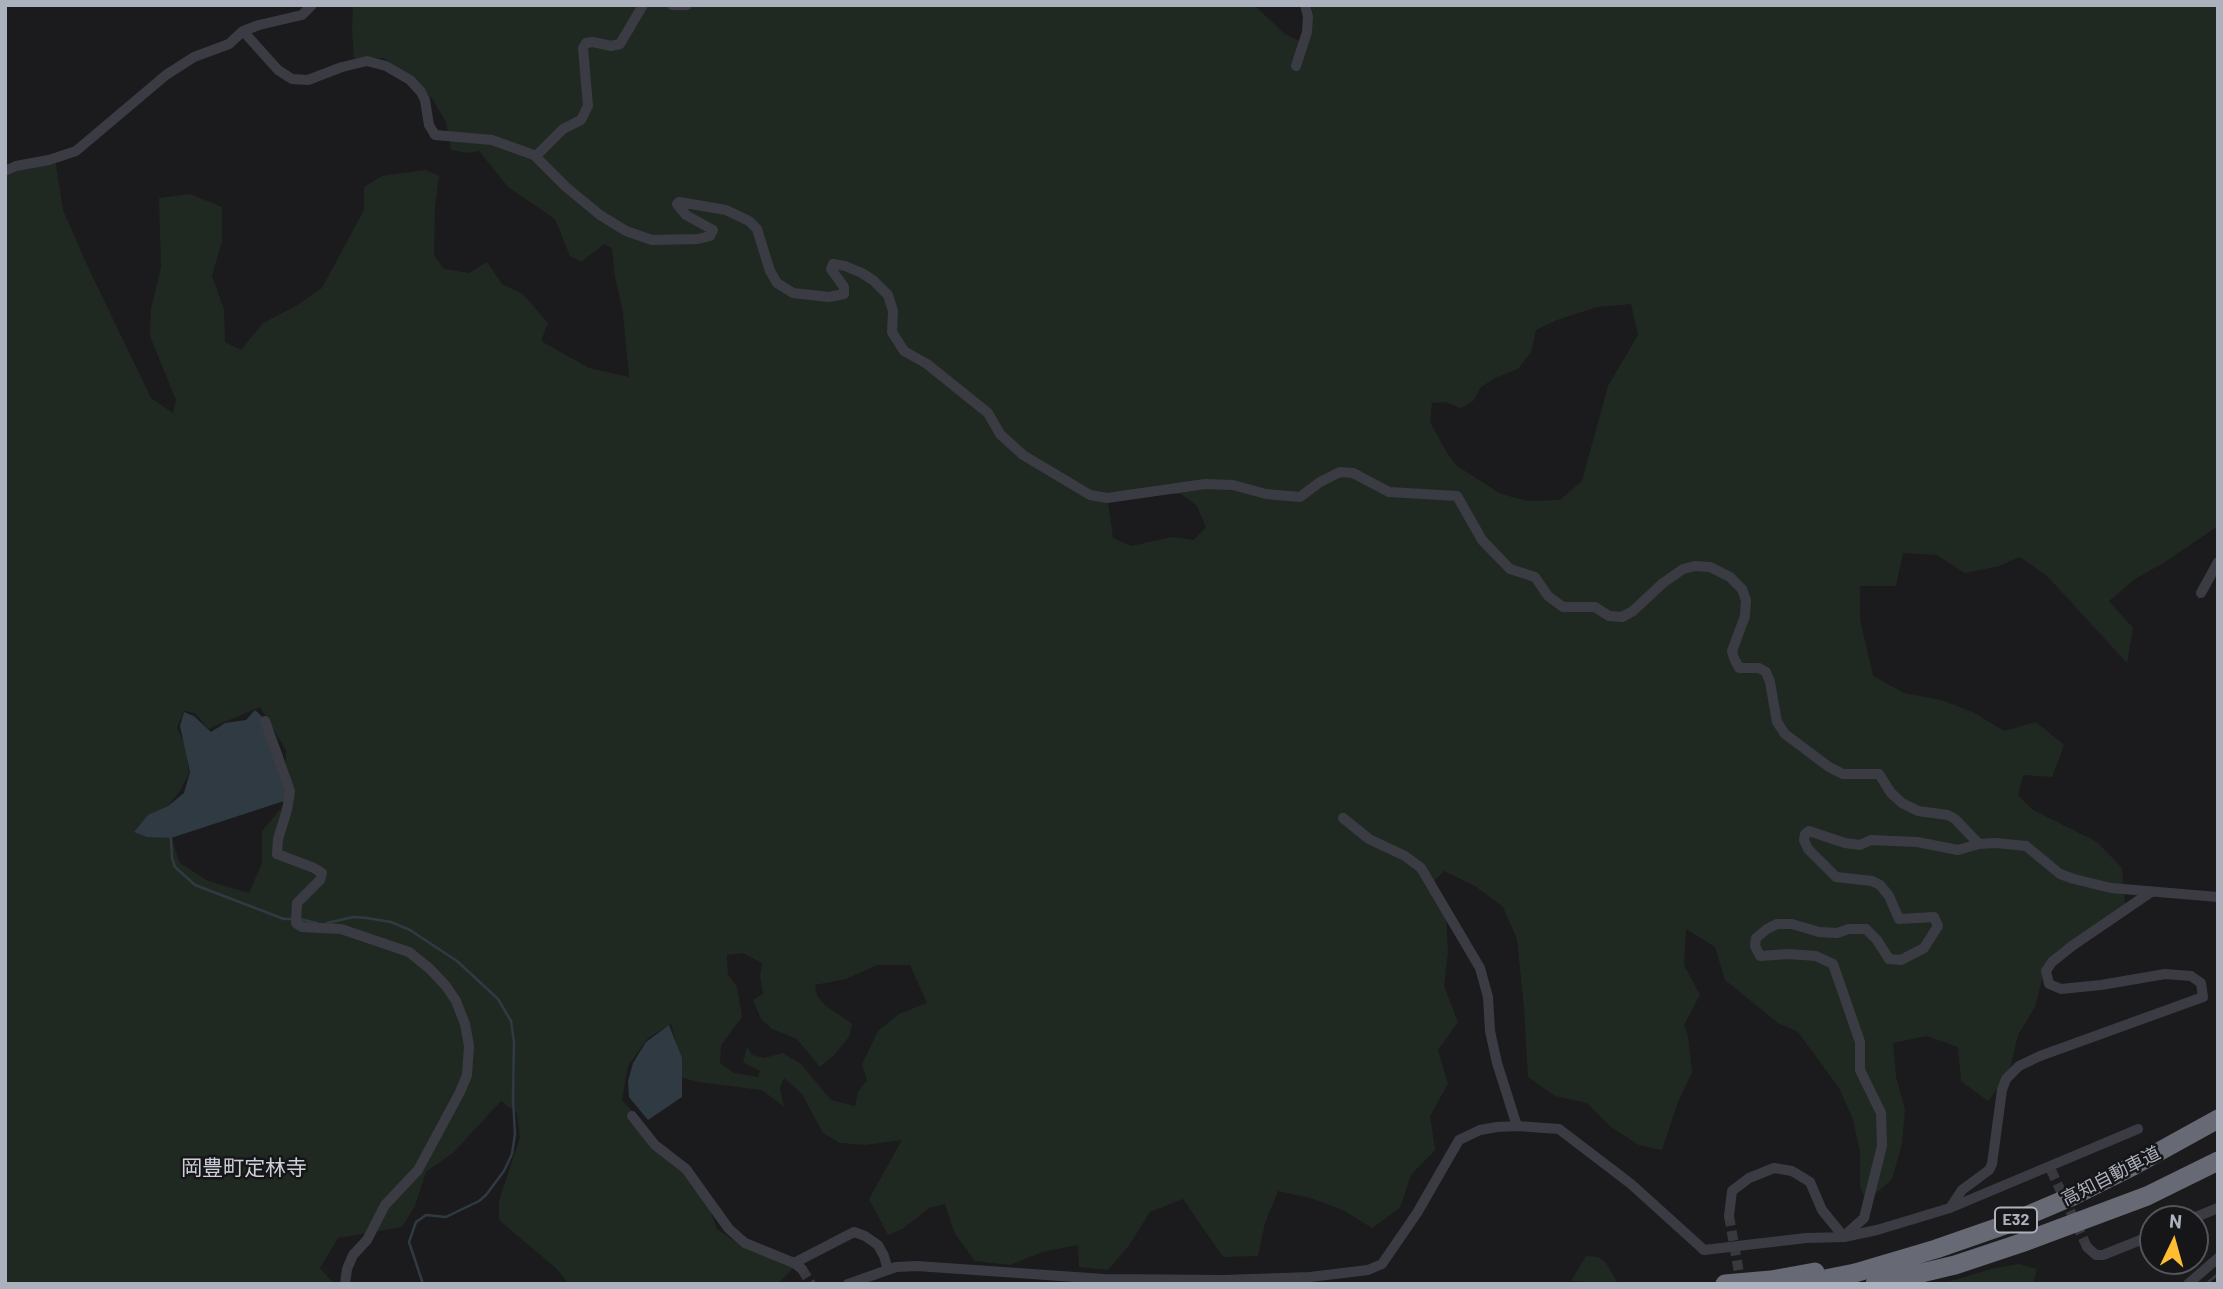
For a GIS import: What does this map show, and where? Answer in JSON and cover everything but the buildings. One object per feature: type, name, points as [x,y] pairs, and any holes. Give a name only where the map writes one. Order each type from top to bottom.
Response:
[{"type":"highway","name":"高知自動車道","points":[[1800,1284],[1855,1273],[1936,1250],[2005,1225],[2073,1196],[2218,1119]]},
{"type":"highway","name":"高知自動車道","points":[[1875,1284],[1955,1265],[2087,1220],[2147,1196],[2218,1161]]},
{"type":"highway","points":[[1725,1284],[1771,1280],[1936,1250]]},
{"type":"highway","points":[[1901,1284],[1955,1265]]},
{"type":"street","points":[[5,171],[76,151],[166,75],[194,57],[229,44],[243,31],[302,15],[312,5]]},
{"type":"street","points":[[537,156],[563,129],[581,120],[588,106],[583,48],[586,43],[611,46],[620,44],[643,5]]},
{"type":"street","points":[[673,5],[687,5]]},
{"type":"street","points":[[1296,66],[1307,32],[1308,16],[1305,5]]},
{"type":"street","points":[[243,31],[278,70],[292,79],[308,80],[367,61],[375,62],[410,80],[425,100],[429,125],[435,135],[492,140],[537,156],[566,187],[607,220],[626,231],[652,240],[698,239],[709,236],[713,230],[686,215],[677,204],[679,202],[726,210],[750,221],[757,229],[770,271],[777,284],[793,293],[829,297],[844,294],[844,287],[831,269],[833,264],[845,266],[874,281],[888,295],[892,311],[892,332],[904,351],[927,364],[988,413],[1000,434],[1023,455],[1090,495],[1107,498],[1205,484],[1233,485],[1266,494],[1300,497],[1320,482],[1340,472],[1353,474],[1390,492],[1457,496],[1482,540],[1510,569],[1535,577],[1548,597],[1563,607],[1595,607],[1609,616],[1622,617],[1633,611],[1663,583],[1683,569],[1695,566],[1710,567],[1730,577],[1742,589],[1746,600],[1745,616],[1732,651],[1734,658],[1738,668],[1759,668],[1766,672],[1777,722],[1785,734],[1829,768],[1843,774],[1879,774],[1891,793],[1902,803],[1918,811],[1948,815],[1979,844]]},
{"type":"street","points":[[2201,593],[2218,562]]},
{"type":"street","points":[[265,721],[290,791],[277,854],[322,873],[320,880],[297,903],[296,919],[299,926],[341,929],[409,952],[430,969],[456,1001],[465,1024],[469,1046],[467,1075],[460,1092],[418,1170],[385,1205],[367,1240],[353,1255],[345,1284]]},
{"type":"street","points":[[1343,818],[1369,839],[1405,856],[1421,868],[1480,968],[1486,981],[1490,1031],[1497,1063],[1517,1126]]},
{"type":"street","points":[[1844,1237],[1864,1218],[1882,1146],[1881,1113],[1860,1070],[1860,1042],[1833,964],[1816,956],[1760,956],[1755,946],[1756,938],[1777,925],[1792,924],[1819,932],[1837,933],[1849,929],[1866,929],[1889,958],[1901,960],[1924,948],[1938,926],[1934,917],[1899,919],[1889,896],[1880,885],[1872,881],[1836,877],[1808,849],[1804,840],[1805,834],[1809,831],[1860,845],[1871,840],[1917,842],[1958,850],[1979,844],[2026,846],[2060,874],[2074,879],[2111,888],[2218,897]]},
{"type":"street","points":[[1950,1209],[1962,1191],[1989,1170],[1992,1164],[2002,1090],[2006,1079],[2019,1066],[2203,997],[2201,983],[2191,976],[2165,974],[2061,989],[2049,984],[2046,971],[2052,962],[2151,892]]},
{"type":"street","points":[[632,1116],[655,1145],[686,1169],[729,1229],[745,1243],[798,1266],[854,1232],[878,1245],[888,1270]]},
{"type":"street","points":[[848,1284],[888,1270],[917,1266],[1104,1279],[1224,1280],[1310,1277],[1368,1270],[1382,1264],[1459,1140],[1480,1130],[1517,1126],[1559,1129],[1631,1184],[1704,1250],[1806,1238],[1844,1237],[1877,1230],[1950,1209],[2138,1129]]},
{"type":"street","points":[[1729,1216],[1732,1191],[1749,1178],[1774,1168],[1793,1171],[1810,1182],[1822,1210],[1844,1237]]},
{"type":"street","points":[[2087,1247],[2096,1255],[2103,1255],[2139,1241]]},
{"type":"street","points":[[2188,1284],[2218,1258]]},
{"type":"shaded area","points":[[353,5],[1254,5],[1285,34],[1299,41],[1313,15],[1311,5],[2218,5],[2218,526],[2135,579],[2109,601],[2133,628],[2127,663],[2047,576],[2020,557],[1999,566],[1965,573],[1937,555],[1903,553],[1896,586],[1860,586],[1860,620],[1873,676],[1904,693],[1941,700],[1973,712],[2004,731],[2036,722],[2064,745],[2052,777],[2023,775],[2018,795],[2033,810],[2097,842],[2122,868],[2125,904],[2044,972],[2035,1007],[2018,1035],[2009,1073],[1988,1101],[1961,1081],[1958,1047],[1927,1036],[1893,1043],[1896,1077],[1905,1109],[1902,1144],[1892,1179],[1866,1202],[1860,1187],[1860,1152],[1853,1119],[1839,1088],[1798,1032],[1778,1023],[1725,980],[1715,947],[1686,929],[1684,965],[1700,995],[1684,1025],[1692,1072],[1678,1102],[1662,1150],[1639,1145],[1611,1127],[1587,1103],[1555,1096],[1528,1077],[1517,939],[1503,907],[1475,886],[1444,871],[1429,886],[1446,917],[1448,952],[1444,986],[1458,1022],[1438,1050],[1448,1084],[1430,1116],[1435,1150],[1411,1175],[1400,1208],[1372,1228],[1343,1210],[1310,1198],[1278,1191],[1265,1223],[1258,1256],[1223,1257],[1183,1199],[1150,1212],[1130,1244],[1108,1270],[1079,1267],[1078,1245],[1042,1252],[1010,1265],[975,1261],[955,1234],[945,1204],[929,1208],[904,1228],[888,1235],[869,1199],[902,1140],[865,1145],[840,1143],[823,1133],[802,1094],[784,1078],[780,1088],[784,1107],[762,1090],[698,1082],[673,1075],[680,1057],[671,1024],[648,1038],[628,1066],[622,1100],[646,1126],[658,1146],[705,1196],[717,1229],[746,1249],[794,1267],[778,1284],[569,1284],[556,1268],[499,1220],[499,1201],[520,1137],[517,1113],[501,1101],[454,1152],[426,1172],[415,1206],[402,1227],[338,1238],[320,1268],[334,1284],[5,1284],[5,177],[33,163],[55,159],[63,210],[87,265],[151,398],[173,413],[176,400],[150,336],[151,309],[161,267],[159,198],[190,194],[222,207],[222,241],[212,276],[224,309],[225,342],[241,350],[263,323],[296,306],[322,288],[364,210],[364,187],[382,176],[426,170],[439,176],[434,255],[444,269],[469,273],[487,262],[502,284],[523,294],[548,323],[541,341],[589,368],[629,377],[623,312],[612,248],[604,244],[581,262],[570,256],[555,219],[508,187],[479,151],[467,153],[451,150],[446,122],[433,100],[419,84],[384,58],[354,58]],"holes":[[[1631,304],[1638,335],[1608,386],[1582,481],[1560,500],[1528,501],[1501,494],[1457,466],[1430,422],[1432,403],[1445,402],[1461,408],[1473,401],[1481,387],[1518,369],[1531,352],[1536,330],[1597,307]],[[1154,494],[1181,494],[1197,506],[1206,527],[1194,540],[1172,537],[1131,546],[1113,538],[1108,502]],[[260,707],[286,750],[285,772],[290,789],[282,807],[262,831],[262,863],[249,893],[208,881],[180,863],[171,838],[137,833],[166,808],[180,791],[189,773],[185,745],[177,728],[184,711],[195,713],[208,729]],[[743,953],[762,963],[760,976],[763,994],[753,1000],[761,1019],[772,1029],[797,1039],[820,1067],[849,1037],[852,1024],[825,1005],[817,996],[815,985],[846,979],[877,965],[910,965],[927,1003],[899,1014],[878,1031],[862,1064],[867,1080],[858,1092],[855,1106],[831,1100],[801,1064],[783,1053],[764,1058],[752,1055],[747,1047],[743,1062],[760,1071],[758,1077],[734,1073],[720,1063],[721,1045],[742,1017],[737,987],[728,975],[727,955]]]},
{"type":"shaded area","points":[[255,710],[271,725],[283,756],[281,774],[286,788],[284,801],[171,838],[147,837],[134,832],[148,815],[168,806],[184,793],[190,772],[180,726],[184,712],[194,716],[211,732],[225,723],[246,720]]},
{"type":"shaded area","points":[[669,1025],[682,1058],[682,1097],[648,1120],[629,1097],[628,1081],[633,1063],[646,1042]]},
{"type":"shaded area","points":[[1586,1256],[1598,1257],[1605,1262],[1618,1283],[1571,1281]]},
{"type":"shaded area","points":[[2019,1264],[2037,1269],[2033,1284],[1941,1284],[1991,1269]]},
{"type":"waterway","points":[[171,838],[175,867],[195,885],[284,919],[293,919]]},
{"type":"waterway","points":[[327,923],[353,917],[367,918],[391,922],[410,930],[457,961],[498,999],[511,1021],[514,1042],[515,1134],[512,1154],[504,1171],[479,1201],[446,1217],[426,1215],[416,1222],[409,1242],[423,1284]]},
{"type":"waterway","points":[[299,919],[317,923]]},
{"type":"waterway","points":[[2206,1284],[2218,1274]]},
{"type":"tunnel","points":[[2051,1170],[2087,1247]]},
{"type":"tunnel","points":[[1729,1216],[1741,1284]]},
{"type":"tunnel","points":[[802,1269],[811,1284]]},
{"type":"district","name":"岡豊町定林寺","points":[[244,1168]]}]
